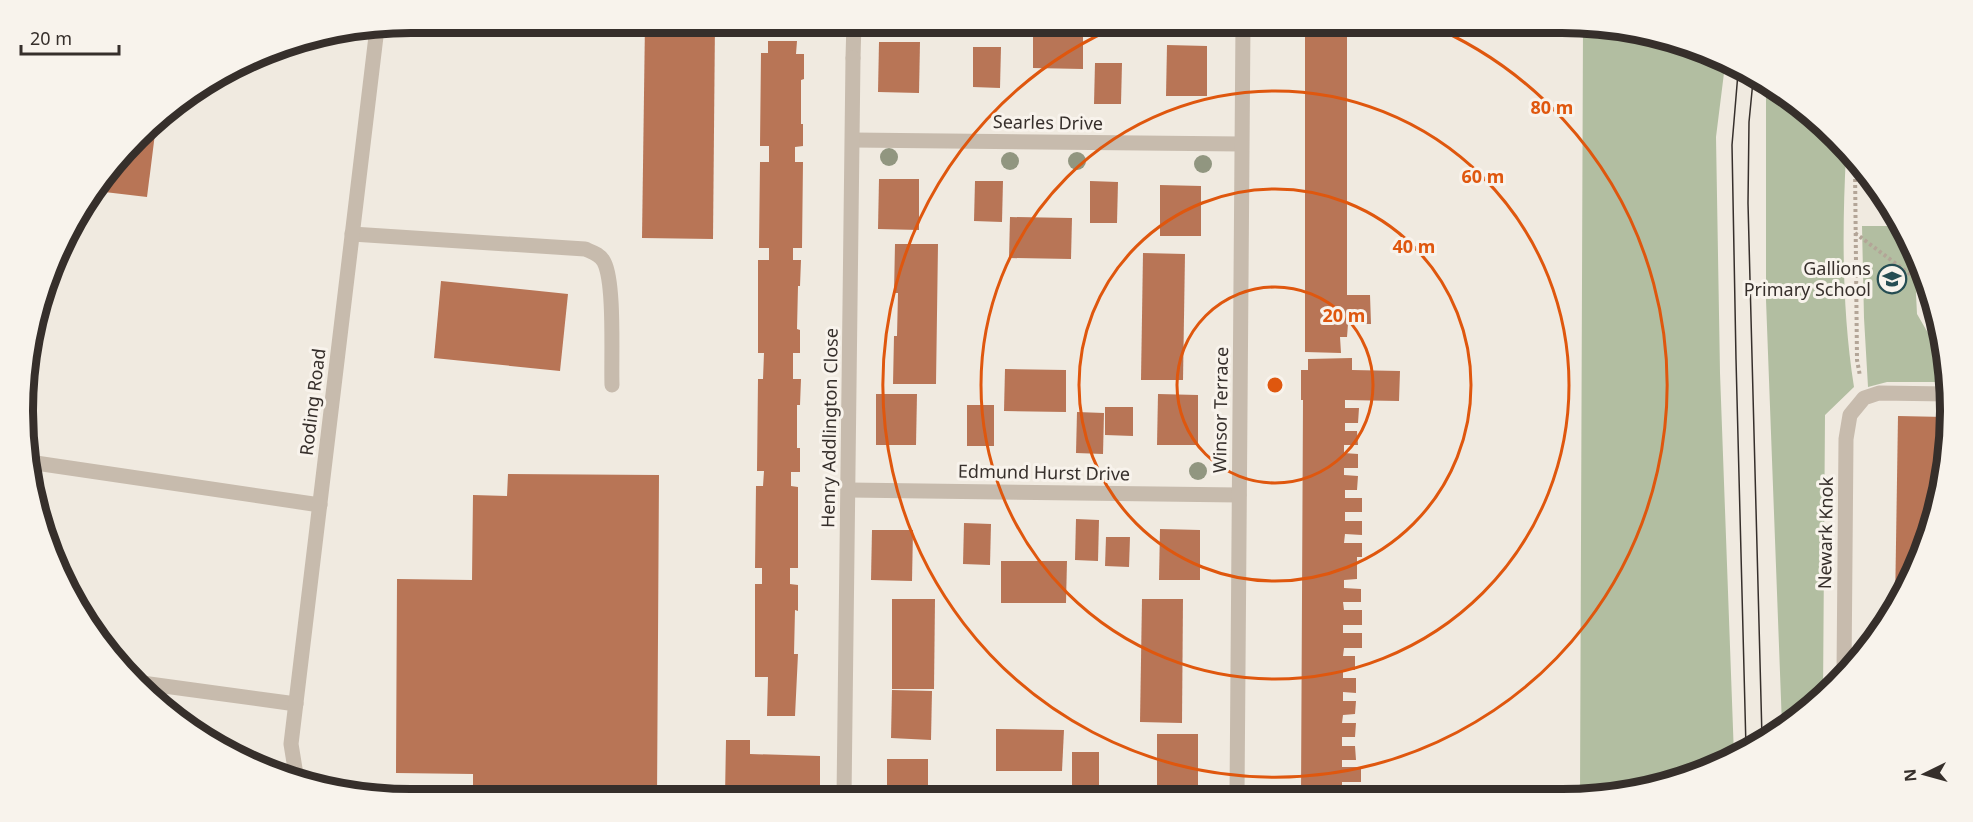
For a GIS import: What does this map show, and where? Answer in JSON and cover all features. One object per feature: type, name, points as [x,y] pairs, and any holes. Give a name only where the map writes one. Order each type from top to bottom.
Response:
[{"type":"street","name":"Henry Addlington Close","points":[[844,789],[854,33]]},
{"type":"street","name":"Winsor Terrace","points":[[1237,789],[1243,33]]},
{"type":"street","name":"Roding Road","points":[[295,771],[291,744],[376,35]]},
{"type":"street","name":"Searles Drive","points":[[853,140],[1241,144]]},
{"type":"street","points":[[352,234],[585,249],[597,254],[604,262],[610,290],[612,385]]},
{"type":"street","points":[[1864,398],[1879,393],[1939,394]]},
{"type":"street","name":"Newark Knok","points":[[1844,662],[1846,439],[1850,415],[1864,398]]},
{"type":"street","points":[[36,463],[320,505]]},
{"type":"street","name":"Edmund Hurst Drive","points":[[849,490],[1239,495]]},
{"type":"street","points":[[151,684],[296,704]]},
{"type":"path","points":[[1855,173],[1857,360],[1864,398]]},
{"type":"path","points":[[1855,232],[1916,279]]},
{"type":"green space","points":[[1583,34],[1611,36],[1660,46],[1724,70],[1716,137],[1720,373],[1734,747],[1684,769],[1660,776],[1611,786],[1580,788]]},
{"type":"green space","points":[[1766,93],[1811,127],[1846,162],[1844,271],[1847,330],[1854,387],[1825,415],[1823,684],[1782,718],[1766,300]]},
{"type":"green space","name":"Gallions Primary School","points":[[1862,226],[1891,226],[1918,284],[1917,314],[1928,333],[1933,337],[1939,382],[1887,382],[1868,387]]},
{"type":"building","points":[[645,33],[715,33],[713,239],[642,238]]},
{"type":"building","points":[[1033,33],[1083,33],[1083,69],[1033,68]]},
{"type":"building","points":[[1305,33],[1347,33],[1347,295],[1370,295],[1371,324],[1348,324],[1347,337],[1340,337],[1341,353],[1305,352]]},
{"type":"building","points":[[768,41],[797,41],[796,54],[804,54],[804,79],[801,80],[803,146],[795,147],[795,162],[803,162],[802,248],[793,248],[793,260],[801,260],[797,329],[800,330],[800,353],[793,353],[793,379],[801,379],[800,405],[797,405],[797,448],[800,448],[800,472],[791,472],[791,486],[798,487],[798,568],[790,568],[790,584],[798,585],[798,611],[795,610],[794,654],[798,654],[795,716],[767,716],[768,677],[755,677],[755,584],[762,584],[762,568],[755,568],[756,486],[763,486],[764,471],[757,471],[758,379],[763,379],[764,353],[758,353],[758,260],[769,260],[769,248],[759,248],[760,162],[769,162],[769,146],[760,146],[761,53],[768,53]]},
{"type":"building","points":[[879,42],[920,42],[919,93],[878,92]]},
{"type":"building","points":[[1167,45],[1207,46],[1207,96],[1166,96]]},
{"type":"building","points":[[973,47],[1001,47],[1000,88],[973,87]]},
{"type":"building","points":[[1095,63],[1122,63],[1121,104],[1094,104]]},
{"type":"building","points":[[155,134],[147,197],[103,192],[127,162]]},
{"type":"building","points":[[879,179],[919,179],[919,230],[878,229]]},
{"type":"building","points":[[975,181],[1003,181],[1002,222],[974,221]]},
{"type":"building","points":[[1090,181],[1118,182],[1117,223],[1090,223]]},
{"type":"building","points":[[1160,185],[1201,186],[1201,236],[1160,236]]},
{"type":"building","points":[[1010,217],[1072,218],[1071,259],[1009,258]]},
{"type":"building","points":[[895,244],[938,244],[936,384],[893,384],[898,293],[894,293]]},
{"type":"building","points":[[1143,253],[1185,254],[1183,380],[1141,380]]},
{"type":"building","points":[[441,281],[568,294],[560,371],[434,358]]},
{"type":"building","points":[[1352,358],[1352,370],[1400,371],[1399,401],[1345,400],[1345,408],[1359,408],[1358,423],[1345,423],[1345,431],[1357,431],[1358,445],[1344,445],[1344,453],[1358,454],[1358,468],[1344,468],[1344,475],[1358,476],[1357,490],[1345,490],[1345,498],[1362,498],[1362,512],[1345,512],[1345,521],[1362,521],[1362,535],[1345,534],[1344,543],[1362,543],[1362,557],[1357,557],[1357,579],[1344,580],[1344,588],[1361,589],[1361,602],[1343,602],[1344,610],[1362,610],[1362,625],[1343,625],[1343,633],[1362,633],[1362,648],[1344,648],[1343,656],[1355,656],[1355,670],[1343,670],[1343,678],[1356,678],[1356,693],[1343,692],[1343,701],[1356,701],[1355,714],[1343,715],[1342,723],[1356,723],[1355,737],[1342,737],[1342,746],[1355,746],[1356,760],[1342,760],[1342,767],[1361,767],[1361,782],[1342,782],[1342,789],[1301,789],[1303,400],[1301,400],[1301,370],[1308,370],[1308,359]]},
{"type":"building","points":[[1005,369],[1066,370],[1066,412],[1004,411]]},
{"type":"building","points":[[876,394],[917,394],[916,445],[876,445]]},
{"type":"building","points":[[1158,394],[1198,395],[1198,445],[1157,445]]},
{"type":"building","points":[[967,405],[994,405],[994,446],[967,446]]},
{"type":"building","points":[[1105,407],[1133,407],[1133,436],[1105,435]]},
{"type":"building","points":[[1077,412],[1104,413],[1103,454],[1076,453]]},
{"type":"building","points":[[1898,416],[1940,417],[1937,460],[1927,509],[1911,556],[1895,588]]},
{"type":"building","points":[[508,474],[659,475],[657,789],[473,789],[473,774],[396,773],[397,579],[472,580],[473,495],[507,496]]},
{"type":"building","points":[[1076,519],[1099,520],[1098,561],[1075,560]]},
{"type":"building","points":[[964,523],[991,524],[990,565],[963,564]]},
{"type":"building","points":[[1160,529],[1200,530],[1200,580],[1159,580]]},
{"type":"building","points":[[872,530],[913,530],[912,581],[871,580]]},
{"type":"building","points":[[1106,537],[1130,537],[1129,567],[1105,566]]},
{"type":"building","points":[[1001,561],[1067,561],[1066,603],[1001,603]]},
{"type":"building","points":[[892,599],[935,599],[934,689],[892,689]]},
{"type":"building","points":[[1142,599],[1183,599],[1182,723],[1140,722]]},
{"type":"building","points":[[892,690],[932,691],[931,740],[891,738]]},
{"type":"building","points":[[996,729],[1064,730],[1062,771],[996,771]]},
{"type":"building","points":[[1157,734],[1198,734],[1198,785],[1157,785]]},
{"type":"building","points":[[726,740],[750,740],[750,754],[820,756],[820,789],[725,789]]},
{"type":"building","points":[[1072,752],[1099,752],[1099,789],[1072,789]]},
{"type":"building","points":[[887,759],[928,759],[928,789],[887,789]]},
{"type":"tram line","points":[[1738,77],[1732,145],[1746,741]]},
{"type":"tram line","points":[[1753,85],[1749,122],[1748,203],[1762,731]]},
{"type":"place","name":"Gallions Primary School","points":[[1892,279]]}]
